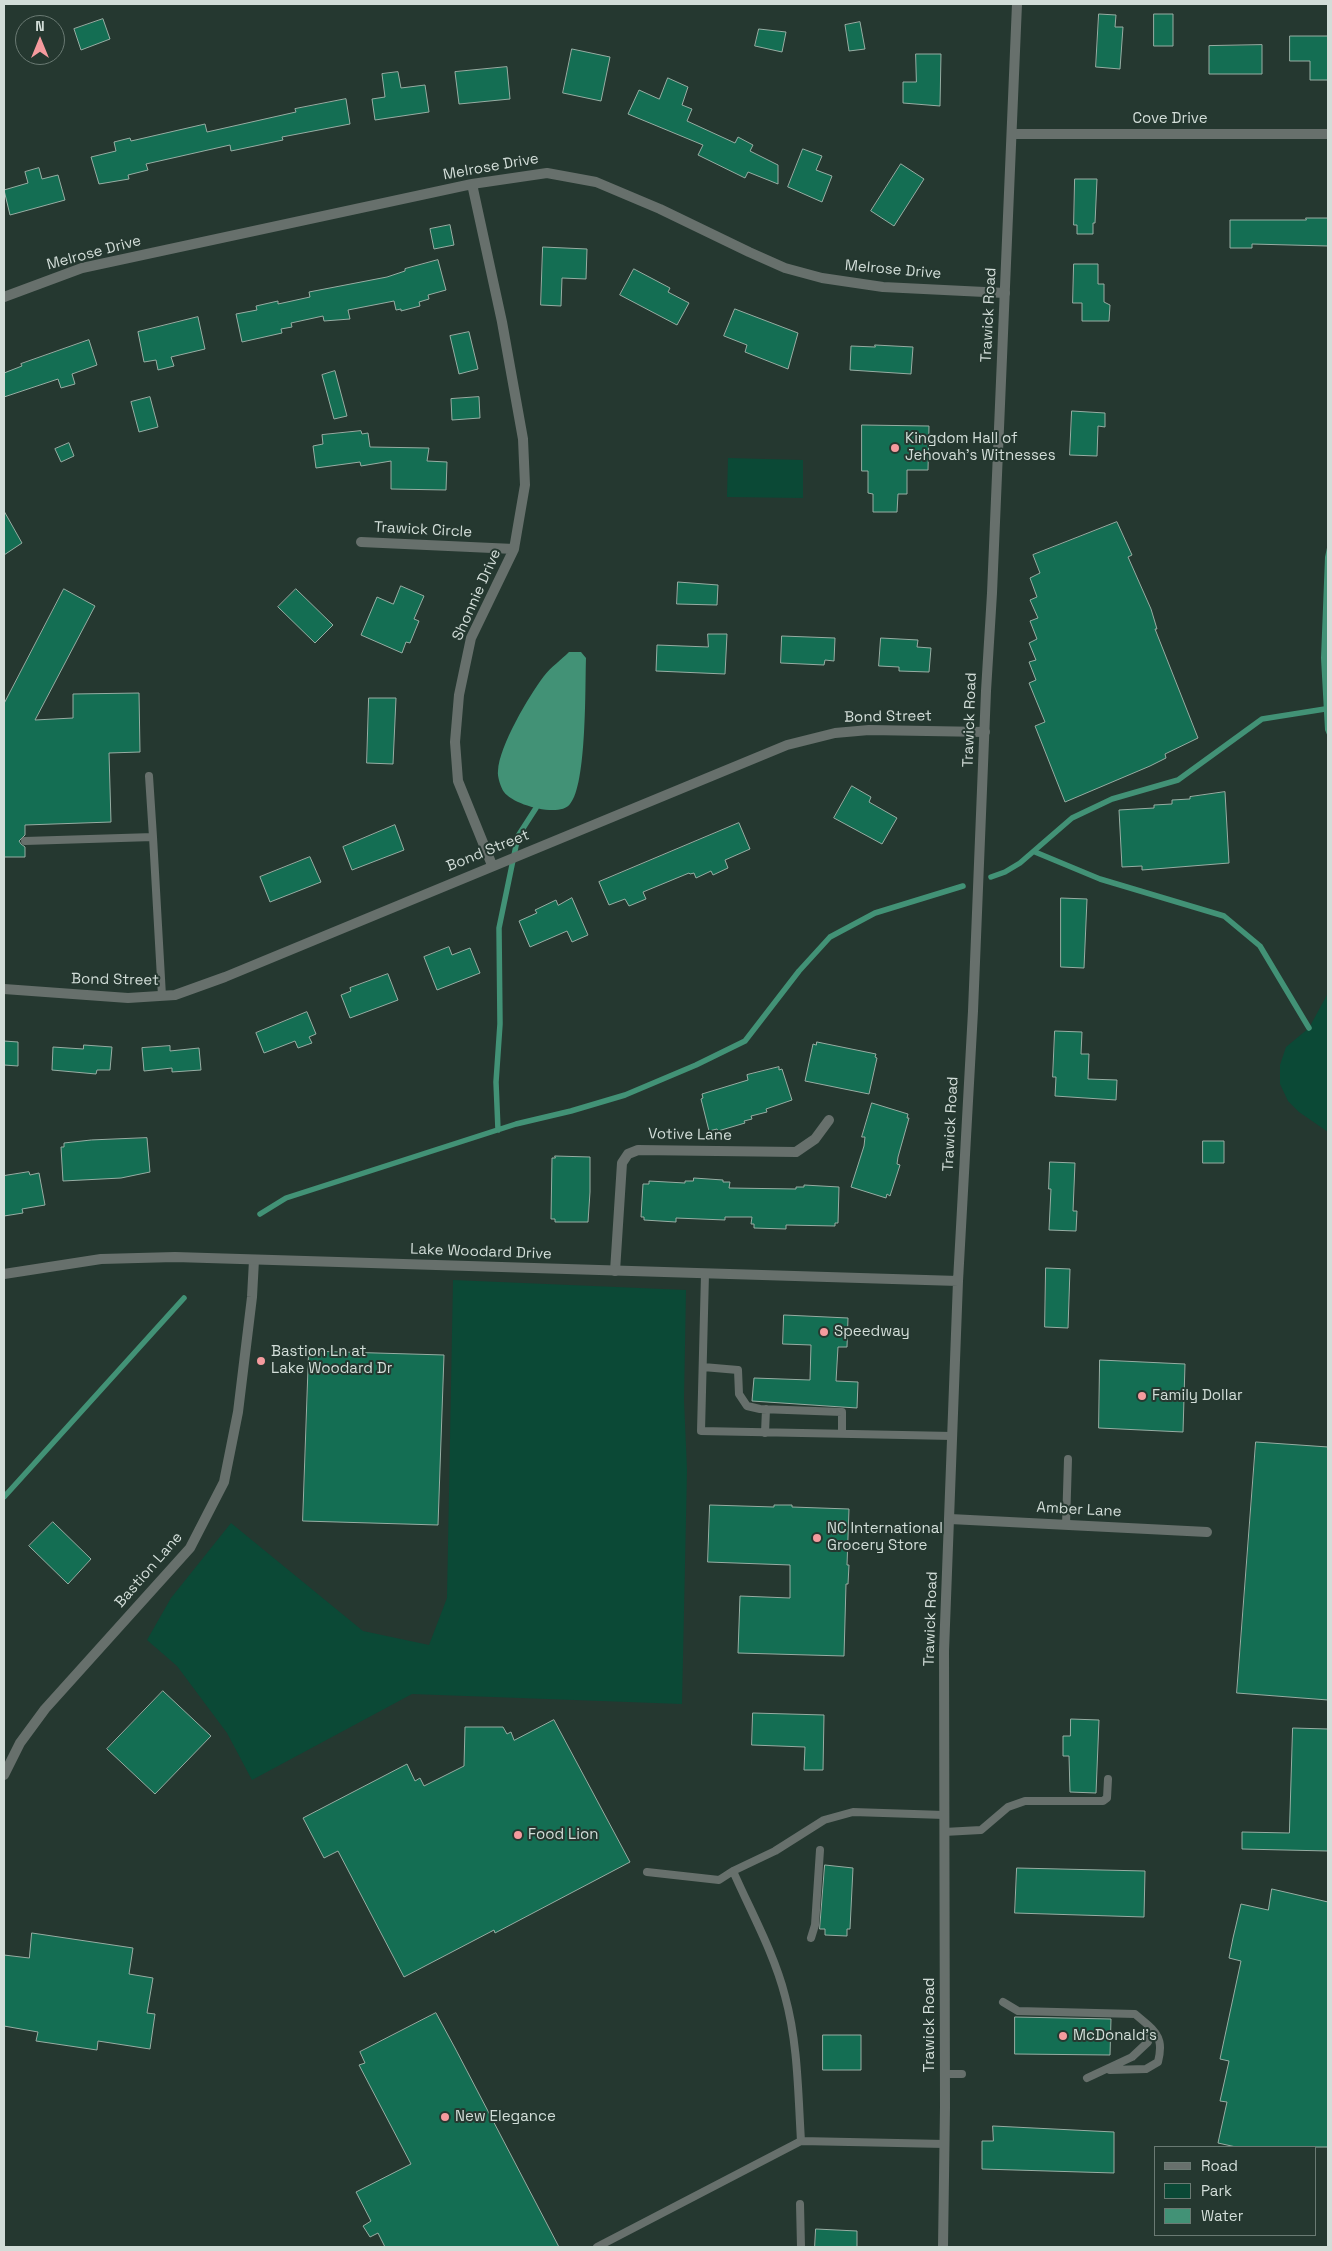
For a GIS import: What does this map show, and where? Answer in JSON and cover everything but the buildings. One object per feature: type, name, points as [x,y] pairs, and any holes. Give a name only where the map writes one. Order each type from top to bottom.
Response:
[{"type":"street","name":"Trawick Road","points":[[943,2247],[945,2144],[944,1650],[958,1281],[985,732],[1017,4]]},
{"type":"street","name":"Cove Drive","points":[[1012,134],[1328,134]]},
{"type":"street","name":"Melrose Drive","points":[[4,297],[82,268],[472,184],[547,172],[596,182],[660,209],[785,268],[822,278],[883,287],[1005,293]]},
{"type":"street","name":"Shonnie Drive","points":[[472,184],[502,322],[523,439],[525,485],[514,549],[471,638],[458,695],[455,742],[458,781],[492,865]]},
{"type":"street","name":"Trawick Circle","points":[[361,542],[514,549]]},
{"type":"street","name":"Bond Street","points":[[4,989],[128,998],[175,996],[787,745],[835,733],[869,730],[985,732]]},
{"type":"street","name":"Votive Lane","points":[[615,1271],[622,1163],[628,1154],[638,1150],[796,1152],[815,1139],[829,1120]]},
{"type":"street","name":"Lake Woodard Drive","points":[[4,1274],[101,1259],[175,1257],[958,1281]]},
{"type":"street","name":"Bastion Lane","points":[[4,1775],[20,1743],[45,1709],[190,1548],[204,1525],[224,1482],[236,1421],[252,1297],[254,1260]]},
{"type":"street","name":"Amber Lane","points":[[950,1519],[1207,1532]]},
{"type":"lane","points":[[150,776],[162,996]]},
{"type":"lane","points":[[25,841],[153,837]]},
{"type":"lane","points":[[705,1274],[702,1431],[953,1436]]},
{"type":"lane","points":[[703,1367],[738,1370],[739,1394],[747,1406],[766,1409],[842,1412],[842,1434]]},
{"type":"lane","points":[[765,1432],[766,1409]]},
{"type":"lane","points":[[1066,1525],[1068,1459]]},
{"type":"lane","points":[[944,1832],[981,1830],[1008,1807],[1025,1801],[1103,1801],[1107,1798],[1108,1779]]},
{"type":"lane","points":[[647,1872],[719,1880],[774,1851],[824,1820],[853,1812],[944,1815]]},
{"type":"lane","points":[[811,1938],[815,1925],[820,1850]]},
{"type":"lane","points":[[733,1871],[772,1958],[785,1996],[796,2060],[801,2141]]},
{"type":"lane","points":[[1003,2002],[1018,2011],[1135,2014],[1156,2032],[1162,2047],[1158,2062],[1146,2069],[1106,2070]]},
{"type":"lane","points":[[1087,2078],[1132,2057],[1148,2042],[1148,2024]]},
{"type":"lane","points":[[945,2074],[962,2074]]},
{"type":"lane","points":[[597,2247],[801,2141],[945,2144]]},
{"type":"lane","points":[[800,2204],[802,2247]]},
{"type":"green space","points":[[728,458],[803,460],[803,498],[727,497]]},
{"type":"green space","points":[[1328,993],[1328,1132],[1299,1112],[1288,1101],[1280,1084],[1280,1065],[1286,1047],[1309,1028]]},
{"type":"green space","points":[[453,1280],[686,1290],[684,1400],[687,1470],[682,1704],[412,1694],[252,1780],[227,1733],[177,1666],[147,1640],[171,1598],[231,1523],[363,1631],[429,1645],[447,1598]]},
{"type":"water","points":[[1328,543],[1328,737],[1325,730],[1321,658],[1325,557]]},
{"type":"water","points":[[569,652],[581,652],[586,658],[584,734],[580,777],[576,793],[570,804],[565,808],[547,810],[526,805],[509,797],[501,785],[498,771],[503,748],[531,696],[547,673]]},
{"type":"waterway","points":[[991,877],[1005,872],[1020,863],[1072,818],[1112,799],[1178,780],[1262,719],[1325,709],[1328,706]]},
{"type":"waterway","points":[[498,1130],[496,1082],[500,1024],[499,928],[518,836],[536,808]]},
{"type":"waterway","points":[[1035,852],[1100,879],[1224,916],[1260,946],[1309,1028]]},
{"type":"waterway","points":[[260,1214],[286,1198],[516,1124],[571,1111],[625,1095],[696,1065],[745,1041],[799,971],[830,937],[875,913],[963,886]]},
{"type":"waterway","points":[[4,1497],[184,1298]]},
{"type":"place","name":"Kingdom Hall of Jehovah’s Witnesses","points":[[895,448]]},
{"type":"place","name":"Speedway","points":[[824,1332]]},
{"type":"place","name":"Bastion Ln at Lake Woodard Dr","points":[[261,1361]]},
{"type":"place","name":"Family Dollar","points":[[1142,1396]]},
{"type":"place","name":"NC International Grocery Store","points":[[817,1538]]},
{"type":"place","name":"Food Lion","points":[[518,1835]]},
{"type":"place","name":"McDonald's","points":[[1063,2036]]},
{"type":"place","name":"New Elegance","points":[[445,2117]]}]
